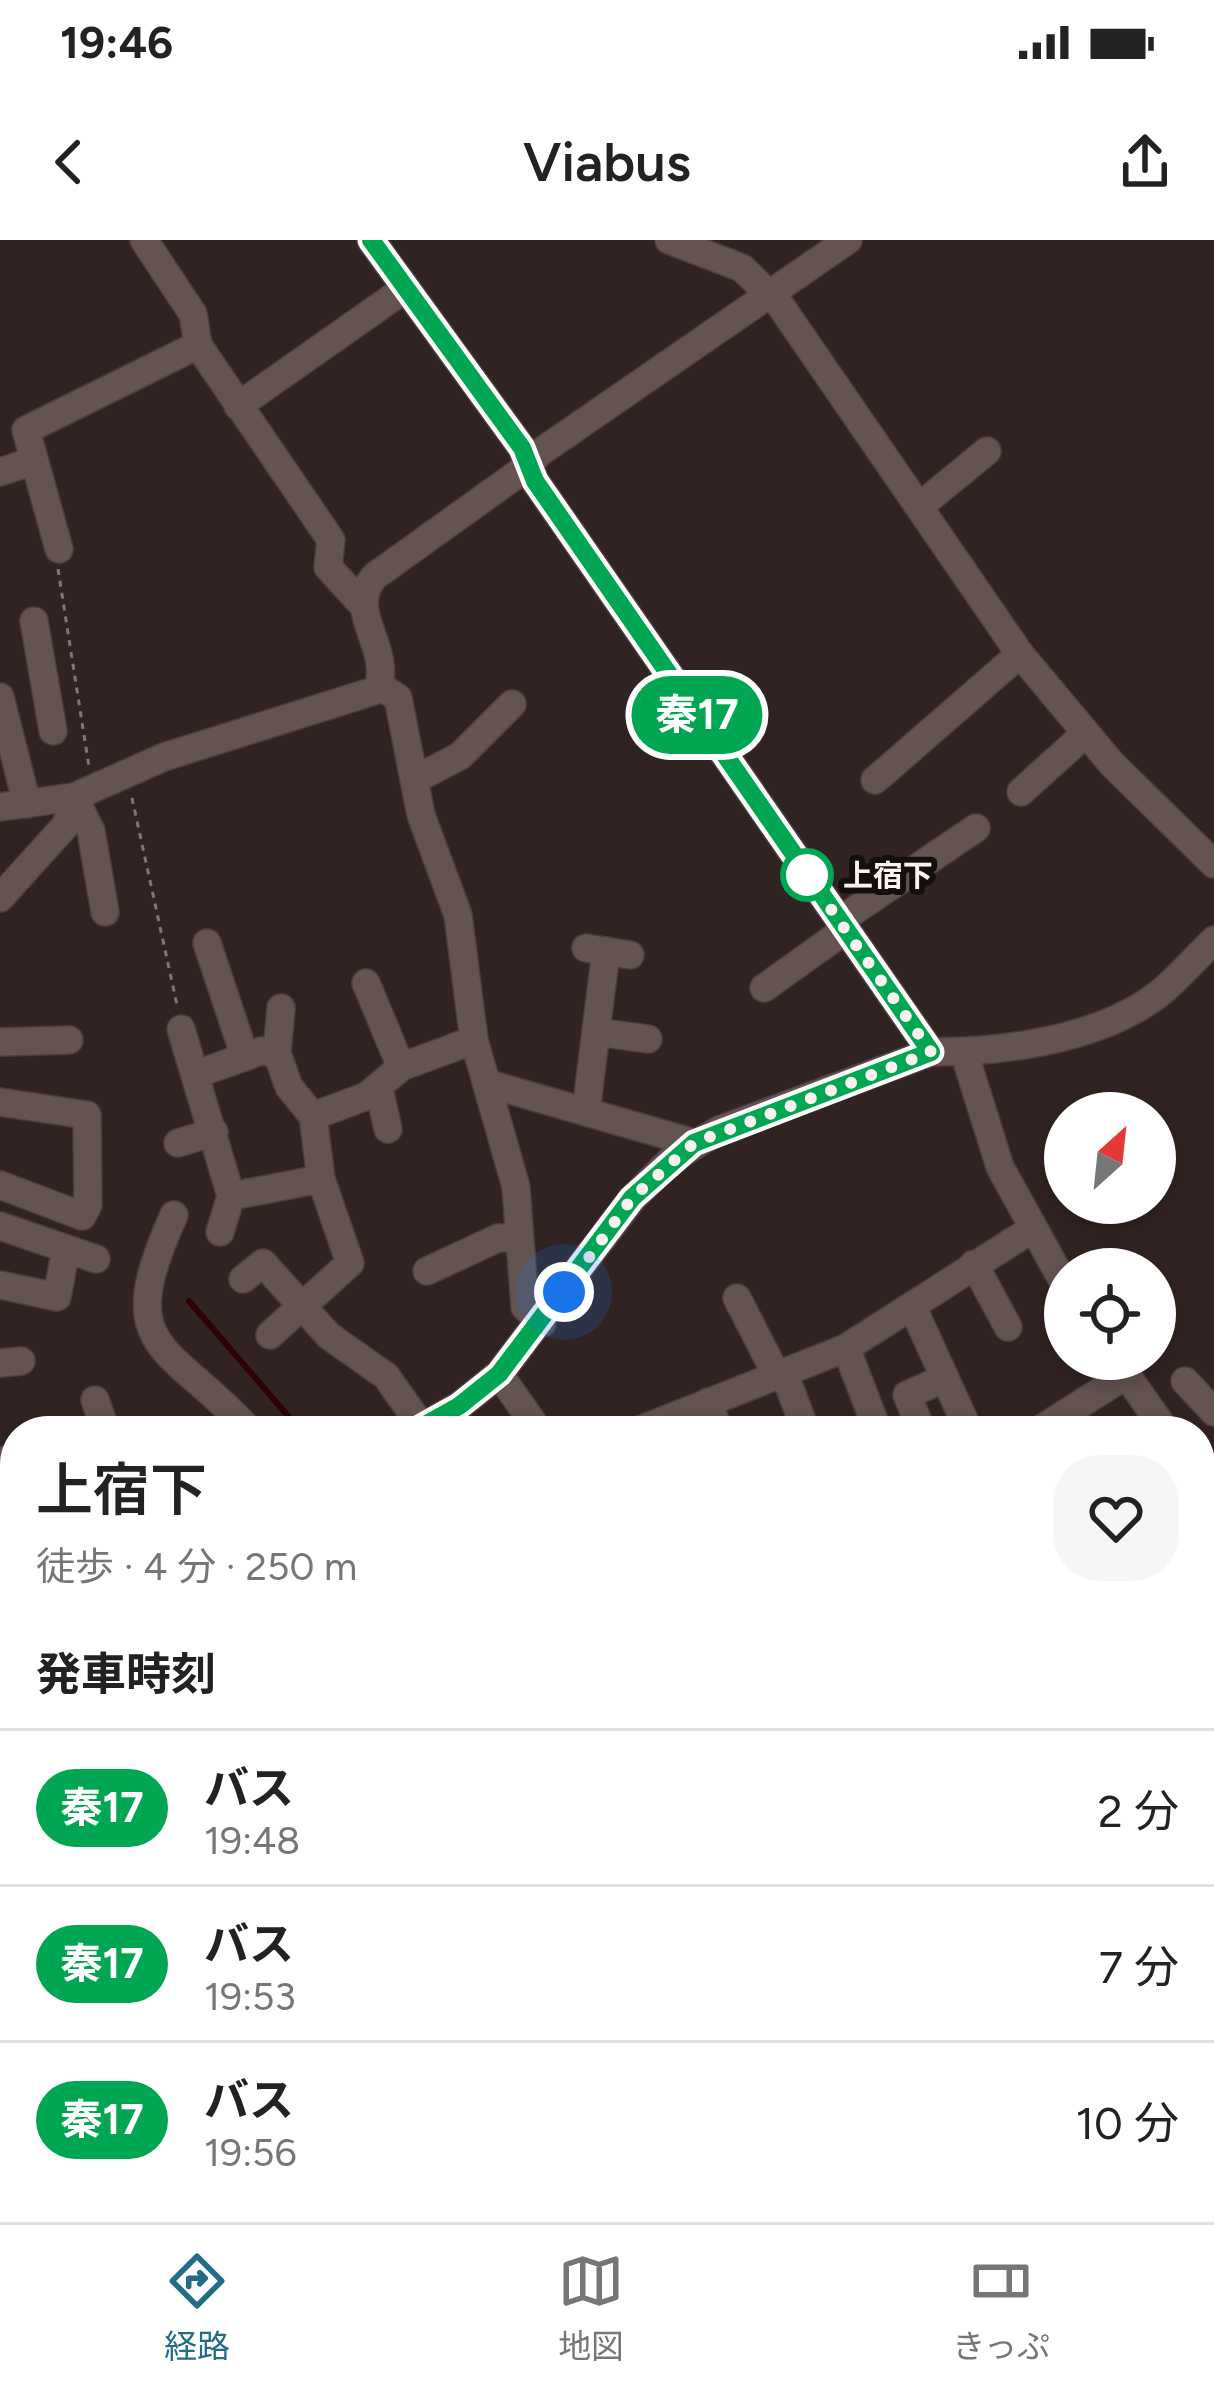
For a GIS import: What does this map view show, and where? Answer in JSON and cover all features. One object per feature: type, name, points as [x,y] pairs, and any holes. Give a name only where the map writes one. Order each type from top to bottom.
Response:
[{"type":"street","points":[[46,686],[0,698],[14,805],[83,792],[164,757],[367,695],[380,686],[383,664],[362,604],[328,567],[331,540],[198,345],[193,314],[144,240]]},
{"type":"street","points":[[371,240],[522,448],[527,467],[931,1052]]},
{"type":"street","points":[[669,240],[742,268],[768,293],[1020,654],[1086,734],[1214,864]]},
{"type":"street","points":[[362,604],[365,587],[375,576],[527,467],[539,453],[848,240]]},
{"type":"street","points":[[238,406],[406,288]]},
{"type":"street","points":[[59,549],[26,430],[198,345]]},
{"type":"street","points":[[920,506],[987,451]]},
{"type":"street","points":[[0,472],[33,460]]},
{"type":"street","points":[[34,622],[53,731]]},
{"type":"street","points":[[875,780],[1020,654]]},
{"type":"street","points":[[380,686],[398,698],[414,780],[458,915],[474,1040],[516,1187],[525,1307],[542,1323]]},
{"type":"street","points":[[414,780],[460,756],[512,704]]},
{"type":"street","points":[[1021,792],[1086,734]]},
{"type":"street","points":[[0,898],[66,825],[83,792]]},
{"type":"street","points":[[83,792],[105,912]]},
{"type":"street","points":[[764,988],[976,828]]},
{"type":"street","points":[[437,1416],[499,1374],[632,1198],[694,1143],[931,1052],[964,1052],[1107,1026],[1151,1000],[1214,940]]},
{"type":"street","points":[[207,944],[245,1058]]},
{"type":"street","points":[[586,1112],[607,951]]},
{"type":"street","points":[[366,982],[401,1067]]},
{"type":"street","points":[[270,1335],[350,1263],[321,1179],[313,1116],[289,1087],[277,1053],[281,1008]]},
{"type":"street","points":[[181,1029],[229,1188],[220,1232]]},
{"type":"street","points":[[596,1032],[648,1039]]},
{"type":"street","points":[[0,1042],[69,1040]]},
{"type":"street","points":[[313,1116],[379,1089],[401,1067],[474,1040]]},
{"type":"street","points":[[964,1052],[1000,1167],[1044,1250]]},
{"type":"street","points":[[197,1074],[277,1053]]},
{"type":"street","points":[[489,1084],[694,1143]]},
{"type":"street","points":[[379,1089],[388,1129]]},
{"type":"street","points":[[0,1102],[87,1115],[88,1205],[82,1216],[0,1184]]},
{"type":"street","points":[[178,1143],[214,1132]]},
{"type":"street","points":[[229,1188],[321,1179]]},
{"type":"street","points":[[174,1215],[145,1292],[149,1322],[158,1345],[234,1416]]},
{"type":"street","points":[[0,1226],[96,1259]]},
{"type":"street","points":[[675,1416],[846,1348],[1031,1229]]},
{"type":"street","points":[[427,1271],[498,1238],[519,1238]]},
{"type":"street","points":[[0,1285],[57,1297],[66,1249]]},
{"type":"street","points":[[243,1279],[262,1263],[329,1336],[386,1376],[410,1416]]},
{"type":"street","points":[[974,1264],[1008,1327]]},
{"type":"street","points":[[737,1298],[799,1416]]},
{"type":"street","points":[[913,1308],[962,1416]]},
{"type":"street","points":[[846,1348],[872,1416]]},
{"type":"street","points":[[499,1374],[528,1416]]},
{"type":"street","points":[[916,1416],[908,1395],[945,1378]]},
{"type":"street","points":[[1057,1416],[1104,1380]]},
{"type":"street","points":[[1130,1380],[1155,1416]]},
{"type":"street","points":[[1185,1381],[1214,1412]]},
{"type":"street","points":[[95,1400],[101,1416]]},
{"type":"street","points":[[708,1402],[713,1416]]},
{"type":"path","points":[[59,549],[58,576],[83,792]]},
{"type":"path","points":[[128,778],[181,1029]]},
{"type":"waterway","points":[[189,1301],[288,1416]]},
{"type":"bus line","name":"秦17","points":[[371,240],[522,448],[535,481],[931,1052],[719,1130],[671,1160],[632,1198],[499,1374],[441,1416]]},
{"type":"place","name":"上宿下","points":[[807,875]]},
{"type":"route","points":[[564,1292],[632,1198],[694,1143],[931,1052],[807,875]]}]
